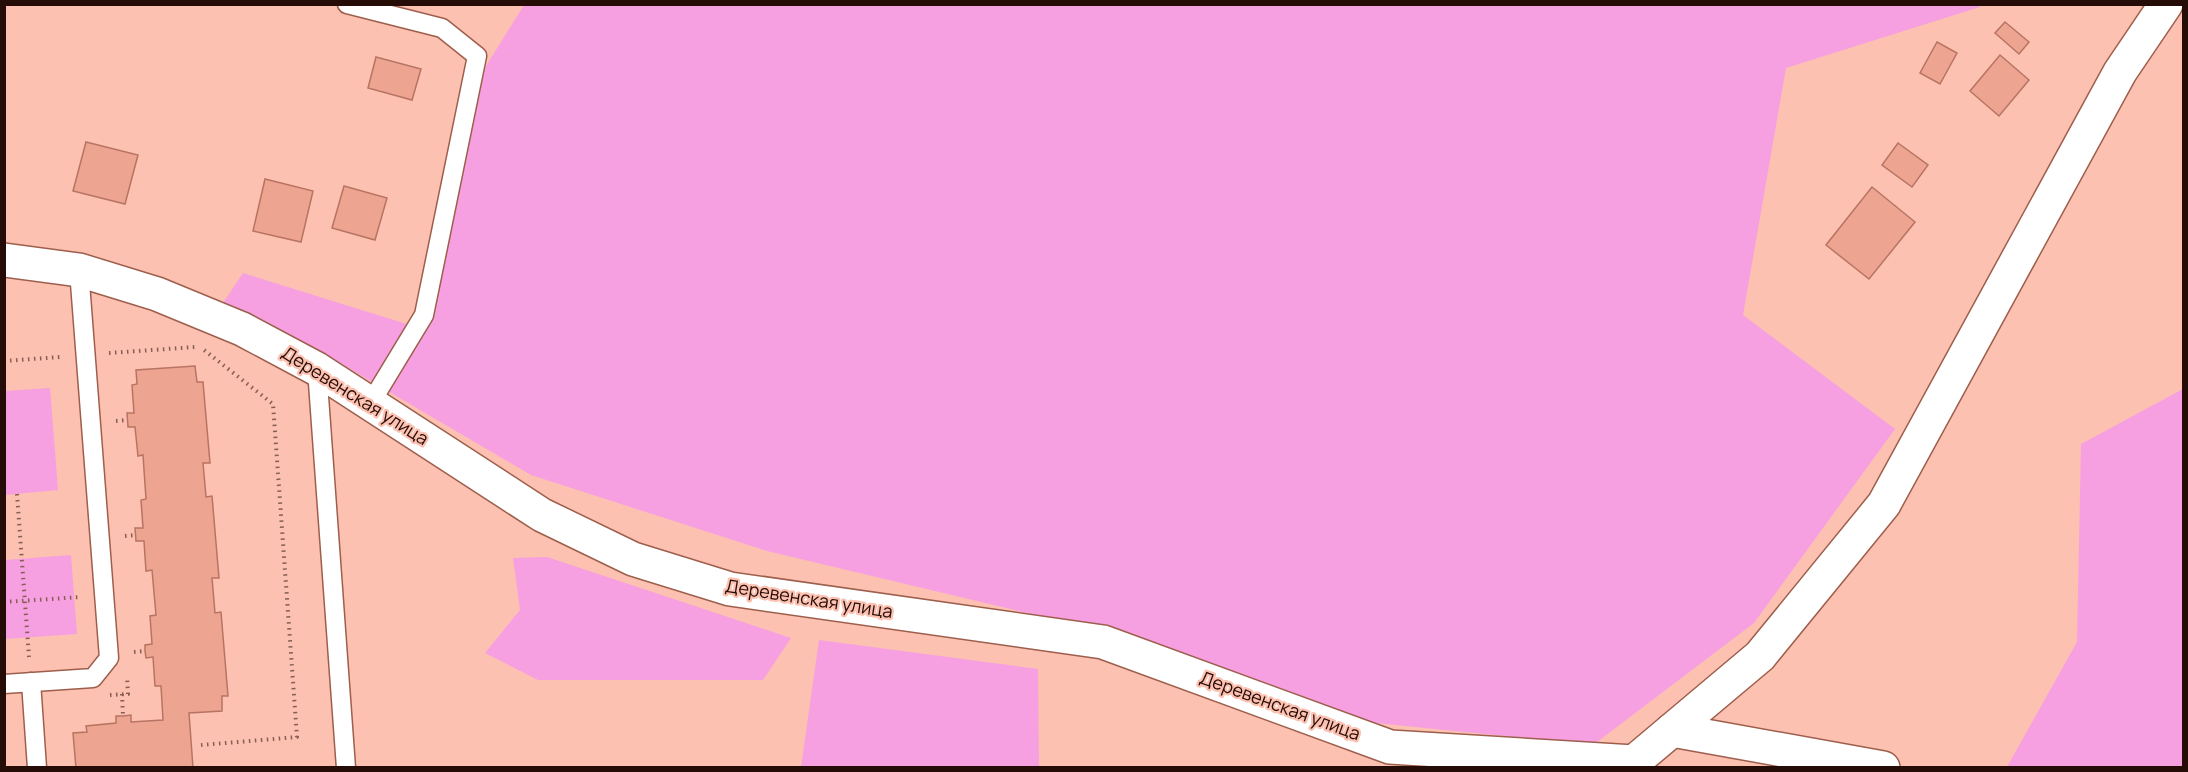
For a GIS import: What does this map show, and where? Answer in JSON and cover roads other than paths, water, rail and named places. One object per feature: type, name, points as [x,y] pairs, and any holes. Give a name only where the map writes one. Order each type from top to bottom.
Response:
[{"type":"street","points":[[1633,765],[1760,656],[1884,504],[2120,72],[2166,4]]},
{"type":"street","name":"Деревенская улица","points":[[4,260],[79,270],[157,294],[232,325],[317,369],[542,515],[633,559],[730,589],[1103,642],[1390,747],[1633,765]]},
{"type":"street","points":[[1672,730],[1883,768]]},
{"type":"lane","points":[[347,4],[441,28],[477,56],[424,315],[370,404]]},
{"type":"lane","points":[[4,684],[93,678],[109,658],[79,270]]},
{"type":"lane","points":[[317,369],[346,768]]},
{"type":"lane","points":[[31,682],[37,768]]}]
